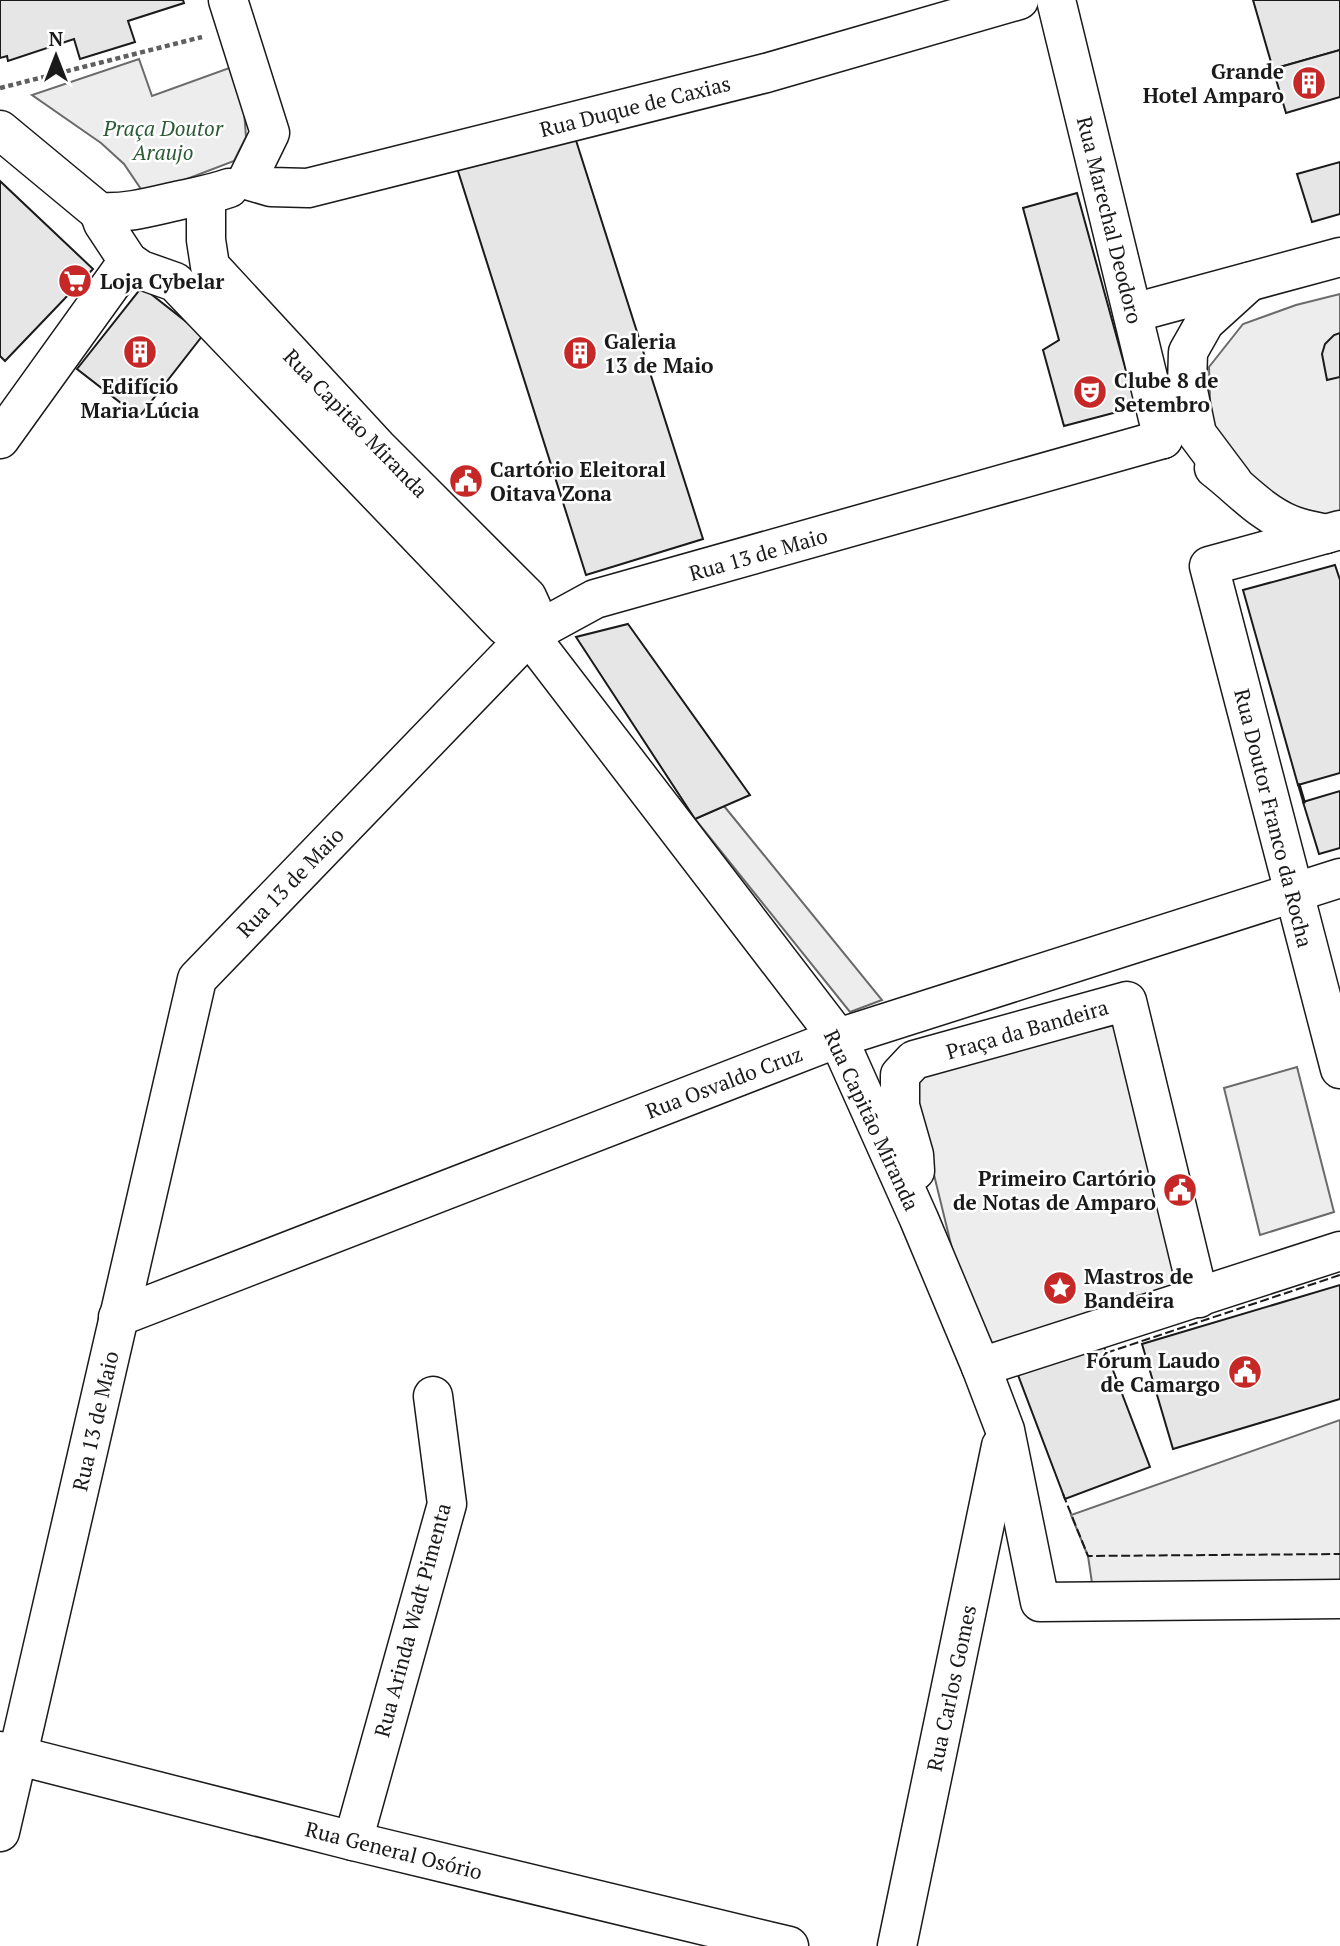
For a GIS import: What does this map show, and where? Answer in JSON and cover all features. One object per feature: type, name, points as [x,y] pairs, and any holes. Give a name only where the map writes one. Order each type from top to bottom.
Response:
[{"type":"street","name":"Rua Duque de Caxias","points":[[247,180],[271,187],[308,188],[766,73],[1019,0]]},
{"type":"street","name":"Rua Marechal Deodoro","points":[[1056,0],[1163,439]]},
{"type":"street","points":[[99,212],[116,213],[206,197],[247,180],[270,133],[232,14]]},
{"type":"street","points":[[0,130],[99,212],[103,223],[128,261]]},
{"type":"street","points":[[206,197],[206,240],[210,266]]},
{"type":"street","points":[[1133,313],[1340,257]]},
{"type":"street","points":[[0,439],[128,261],[185,260],[199,261],[210,266]]},
{"type":"street","name":"Rua Capitão Miranda","points":[[128,261],[141,270],[175,282],[506,625],[529,635],[838,1038],[919,1219],[1005,1430],[1040,1602],[1340,1599]]},
{"type":"street","name":"Rua Capitão Miranda","points":[[210,266],[377,447],[527,597],[533,608],[529,635]]},
{"type":"street","points":[[1249,282],[1205,322],[1188,352],[1187,386],[1197,434],[1233,482],[1253,503],[1289,525],[1333,532]]},
{"type":"street","points":[[1163,439],[1206,462],[1233,482]]},
{"type":"street","name":"Rua 13 de Maio","points":[[0,1832],[9,1754],[118,1317],[197,979],[529,635],[595,599],[1163,439]]},
{"type":"street","name":"Rua Doutor Franco da Rocha","points":[[1333,532],[1209,566],[1340,1069]]},
{"type":"street","name":"Rua Osvaldo Cruz","points":[[118,1317],[838,1038],[1340,878]]},
{"type":"street","name":"Praça da Bandeira","points":[[919,1219],[914,1155],[900,1106],[900,1075],[914,1060],[1128,1001],[1199,1298]]},
{"type":"street","points":[[981,1367],[1340,1251]]},
{"type":"street","name":"Rua Arinda Wadt Pimenta","points":[[353,1841],[447,1504],[433,1396]]},
{"type":"street","name":"Rua Carlos Gomes","points":[[897,1946],[1005,1430]]},
{"type":"street","name":"Rua General Osório","points":[[9,1754],[353,1841],[789,1946]]},
{"type":"path","points":[[0,88],[232,14]]},
{"type":"shaded area","name":"Praça Doutor Araujo","points":[[139,59],[152,96],[232,67],[244,110],[246,137],[234,161],[145,195],[124,164],[101,143],[32,95]]},
{"type":"shaded area","points":[[1340,294],[1340,512],[1319,519],[1294,510],[1246,478],[1211,431],[1209,367],[1243,324],[1296,305]]},
{"type":"shaded area","points":[[724,806],[882,1000],[850,1012],[695,819]]},
{"type":"shaded area","points":[[1132,1021],[1199,1298],[981,1367],[914,1093],[923,1071]]},
{"type":"shaded area","points":[[1297,1067],[1334,1212],[1260,1235],[1224,1088]]},
{"type":"shaded area","points":[[1340,1420],[1340,1599],[1095,1603],[1088,1556],[1071,1515]]},
{"type":"building","points":[[0,0],[183,0],[184,3],[128,21],[135,42],[80,59],[74,39],[8,61],[7,56],[0,58]]},
{"type":"building","points":[[1253,0],[1340,0],[1340,50],[1273,69]]},
{"type":"building","name":"Grande Hotel Amparo","points":[[1340,50],[1340,97],[1286,113],[1273,69]]},
{"type":"building","name":"Galeria 13 de Maio","points":[[573,131],[703,539],[586,575],[457,168]]},
{"type":"building","points":[[1340,162],[1340,214],[1312,222],[1297,174]]},
{"type":"building","points":[[0,181],[93,269],[5,361],[0,356]]},
{"type":"building","points":[[1077,193],[1136,407],[1064,426],[1043,350],[1059,340],[1023,208]]},
{"type":"building","name":"Edifício Maria Lúcia","points":[[142,287],[203,335],[139,417],[77,369]]},
{"type":"building","points":[[1340,333],[1340,377],[1327,380],[1322,354],[1325,344]]},
{"type":"building","points":[[1335,565],[1340,580],[1340,773],[1298,785],[1243,590]]},
{"type":"building","points":[[628,624],[750,795],[695,819],[576,637]]},
{"type":"building","points":[[1340,791],[1340,848],[1319,854],[1303,802]]},
{"type":"building","name":"Fórum Laudo de Camargo","points":[[1340,1285],[1340,1399],[1173,1449],[1142,1344]]},
{"type":"building","points":[[1103,1344],[1150,1467],[1065,1499],[1018,1375]]},
{"type":"fence","points":[[1106,1353],[1340,1275]]},
{"type":"fence","points":[[1063,1494],[1088,1556],[1340,1554]]},
{"type":"wall","points":[[1299,785],[1304,802]]},
{"type":"place","name":"Grande Hotel Amparo","points":[[1309,83]]},
{"type":"place","name":"Loja Cybelar","points":[[75,281]]},
{"type":"place","name":"Edifício Maria Lúcia","points":[[140,352]]},
{"type":"place","name":"Galeria 13 de Maio","points":[[580,353]]},
{"type":"place","name":"Clube 8 de Setembro","points":[[1090,392]]},
{"type":"place","name":"Cartório Eleitoral Oitava Zona","points":[[466,481]]},
{"type":"place","name":"Primeiro Cartório de Notas de Amparo","points":[[1180,1190]]},
{"type":"place","name":"Mastros de Bandeira","points":[[1060,1288]]},
{"type":"place","name":"Fórum Laudo de Camargo","points":[[1245,1372]]}]
